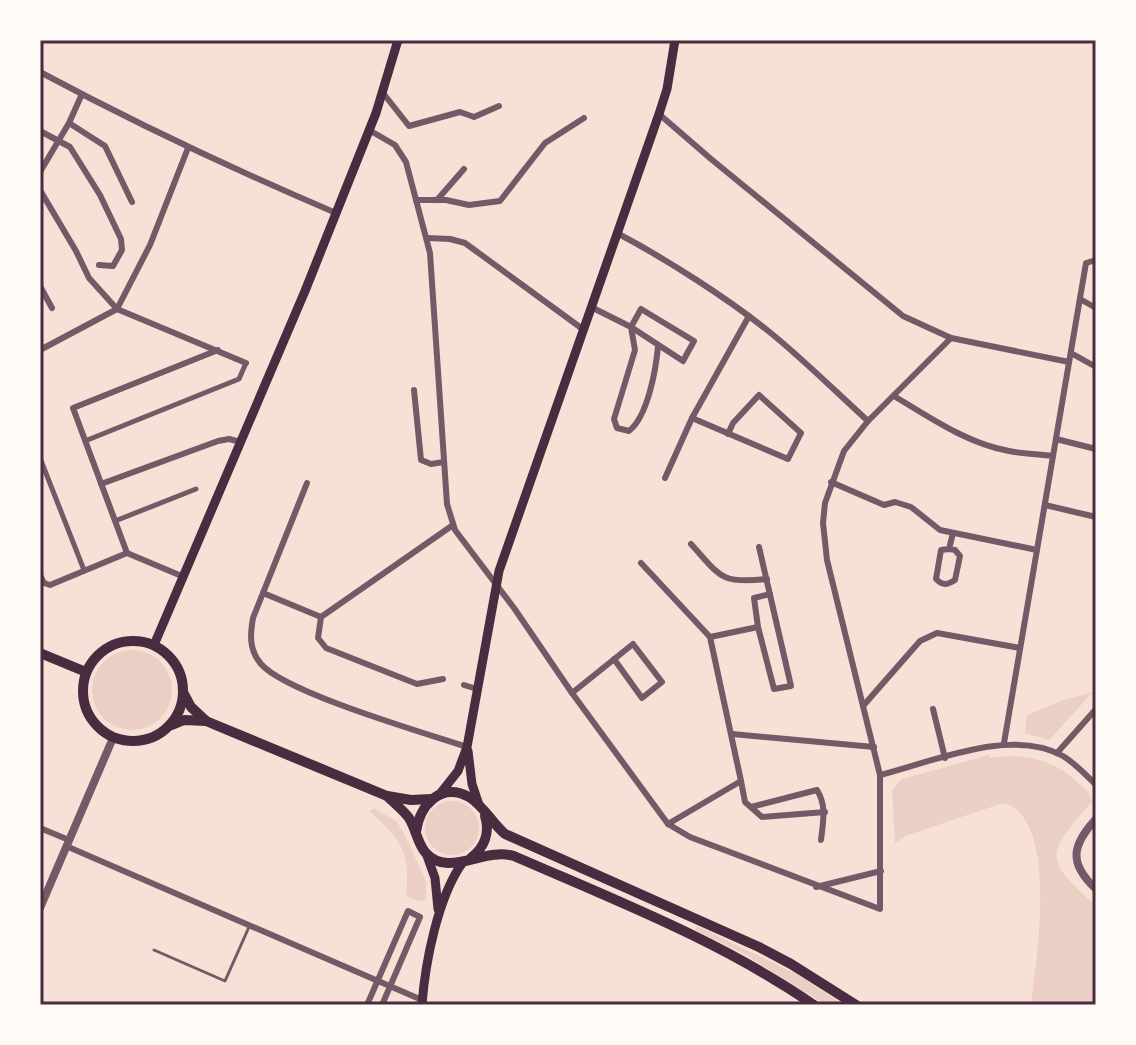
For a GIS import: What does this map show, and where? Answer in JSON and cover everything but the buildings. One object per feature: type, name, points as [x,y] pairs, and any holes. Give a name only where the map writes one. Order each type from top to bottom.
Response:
[{"type":"main road","points":[[154,645],[336,213],[383,93],[398,40]]},
{"type":"main road","points":[[416,832],[417,819],[423,808],[458,771],[467,747],[496,584],[659,114],[667,89],[675,40]]},
{"type":"main road","points":[[164,731],[180,710],[183,692],[175,665],[154,645],[130,641],[114,644],[94,658],[86,672],[83,698],[88,715],[99,729],[113,738],[140,741],[164,731],[177,722],[206,721]]},
{"type":"main road","points":[[40,653],[86,672]]},
{"type":"main road","points":[[183,692],[191,707],[206,721],[387,796],[411,800],[461,793],[505,834],[759,947],[856,1005]]},
{"type":"main road","points":[[422,1002],[438,912],[450,879],[484,843],[487,822],[472,784],[467,747]]},
{"type":"main road","points":[[387,796],[408,818],[426,853],[435,878],[438,912]]},
{"type":"main road","points":[[426,853],[443,863],[466,861],[494,853],[514,856],[691,933],[759,969],[814,1005]]},
{"type":"street","points":[[40,72],[188,148],[247,171],[336,213]]},
{"type":"street","points":[[383,93],[409,126],[460,112],[474,117],[499,106]]},
{"type":"street","points":[[40,172],[82,94]]},
{"type":"street","points":[[659,114],[903,316],[951,338],[1069,362]]},
{"type":"street","points":[[416,200],[469,205],[500,201],[545,143],[584,118]]},
{"type":"street","points":[[69,123],[105,146],[132,202]]},
{"type":"street","points":[[369,130],[388,139],[402,153],[427,238],[433,284],[447,504],[453,525],[668,824],[690,837],[880,909],[880,775],[827,560],[823,523],[831,482],[844,451],[868,421],[951,338]]},
{"type":"street","points":[[40,131],[70,147],[100,195],[121,239],[122,250],[113,266],[99,265]]},
{"type":"street","points":[[40,350],[64,333],[117,309],[150,245],[188,148]]},
{"type":"street","points":[[437,200],[464,169]]},
{"type":"street","points":[[40,190],[89,278],[117,309],[246,363],[239,379],[85,441]]},
{"type":"street","points":[[617,233],[749,316],[868,421]]},
{"type":"street","points":[[427,238],[465,243],[584,330]]},
{"type":"street","points":[[1004,743],[1086,263],[1096,260]]},
{"type":"street","points":[[40,286],[52,308]]},
{"type":"street","points":[[1080,299],[1096,308]]},
{"type":"street","points":[[591,307],[631,327],[683,361],[694,341],[641,309],[631,327],[635,350],[614,419],[617,428],[629,431],[637,424],[656,372],[658,346]]},
{"type":"street","points":[[665,478],[692,418],[749,316]]},
{"type":"street","points":[[127,553],[73,408],[218,350]]},
{"type":"street","points":[[1071,353],[1096,367]]},
{"type":"street","points":[[414,390],[421,460],[431,464],[444,462]]},
{"type":"street","points":[[692,418],[728,434],[788,459],[801,433],[759,395],[733,423],[728,434]]},
{"type":"street","points":[[894,396],[991,446],[1053,456]]},
{"type":"street","points":[[101,484],[218,441],[229,439],[241,442]]},
{"type":"street","points":[[1056,439],[1095,448]]},
{"type":"street","points":[[40,458],[84,570]]},
{"type":"street","points":[[831,482],[884,505],[895,502],[911,507],[940,530],[1037,550]]},
{"type":"street","points":[[307,483],[253,618],[249,636],[253,652],[263,666],[281,678],[321,696],[467,747]]},
{"type":"street","points":[[115,521],[196,489]]},
{"type":"street","points":[[1045,505],[1096,517]]},
{"type":"street","points":[[443,679],[417,684],[326,648],[318,638],[321,617],[453,525]]},
{"type":"street","points":[[949,549],[953,533]]},
{"type":"street","points":[[691,544],[723,578],[738,582],[767,579]]},
{"type":"street","points":[[759,547],[767,579],[791,686],[774,689],[754,598],[770,594]]},
{"type":"street","points":[[949,549],[960,556],[955,580],[948,585],[936,579],[941,550],[949,549]]},
{"type":"street","points":[[40,575],[43,582],[50,585],[127,553],[184,577]]},
{"type":"street","points":[[641,563],[710,637],[745,802],[762,817],[825,812]]},
{"type":"street","points":[[263,593],[321,617]]},
{"type":"street","points":[[710,637],[758,627]]},
{"type":"street","points":[[863,706],[920,641],[937,633],[1020,648]]},
{"type":"street","points":[[572,693],[614,659],[633,644],[662,682],[642,698],[614,659]]},
{"type":"street","points":[[464,685],[477,689]]},
{"type":"street","points":[[933,709],[945,758]]},
{"type":"street","points":[[1057,753],[1096,709]]},
{"type":"street","points":[[732,734],[874,747]]},
{"type":"street","points":[[40,908],[113,738]]},
{"type":"street","points":[[880,775],[1004,743],[1036,746],[1057,753],[1096,785]]},
{"type":"street","points":[[668,824],[741,781]]},
{"type":"street","points":[[751,807],[817,790],[823,799],[825,812],[821,840]]},
{"type":"street","points":[[1096,819],[1081,837],[1076,854],[1081,872],[1096,889]]},
{"type":"street","points":[[40,828],[249,926],[422,1002]]},
{"type":"street","points":[[816,887],[881,871]]},
{"type":"street","points":[[367,1005],[408,911],[420,917],[382,1005]]},
{"type":"lane","points":[[154,950],[225,981],[249,926]]},
{"type":"shaded area","points":[[132,650],[147,653],[160,662],[169,675],[172,690],[169,705],[160,718],[147,727],[132,730],[117,727],[104,718],[95,705],[92,690],[95,675],[104,662],[117,653]]},
{"type":"shaded area","points":[[1093,692],[1049,740],[1025,733],[1027,715]]},
{"type":"shaded area","points":[[989,755],[990,758],[1025,757],[1058,767],[1090,796],[1092,802],[1065,834],[1056,856],[1066,877],[1096,906],[1096,1005],[1031,1005],[1040,893],[1032,834],[1021,814],[1003,803],[908,835],[895,843],[892,790],[902,779]]},
{"type":"shaded area","points":[[452,801],[463,803],[471,809],[477,817],[477,839],[471,847],[463,853],[452,855],[441,853],[433,847],[427,839],[425,828],[427,817],[433,809],[441,803]]},
{"type":"shaded area","points":[[374,808],[397,822],[406,837],[426,882],[426,900],[406,896],[405,857],[396,838],[369,811]]},
{"type":"shaded area","points":[[697,926],[800,976],[844,1005],[826,1005],[744,954],[695,930]]}]
